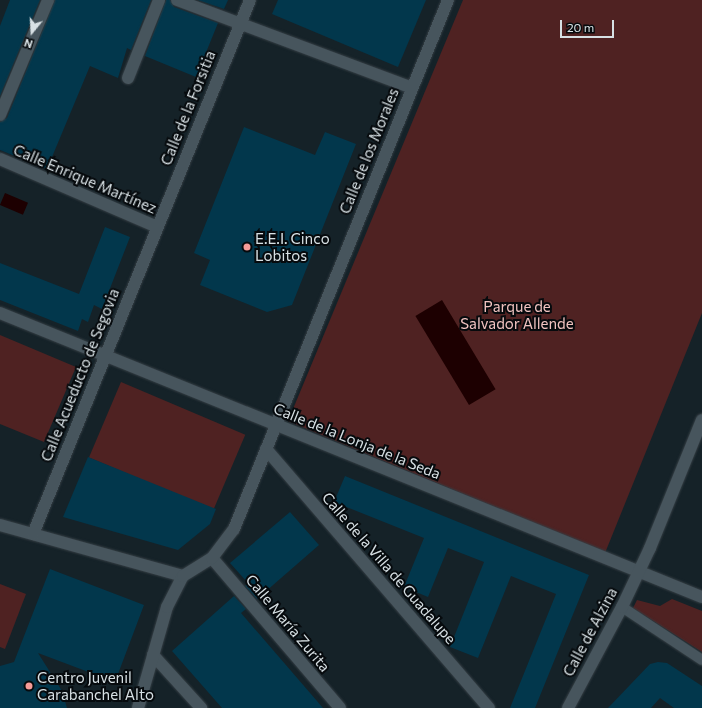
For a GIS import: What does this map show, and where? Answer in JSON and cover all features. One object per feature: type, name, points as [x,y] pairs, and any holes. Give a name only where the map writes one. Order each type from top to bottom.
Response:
[{"type":"street","points":[[0,115],[48,0]]},
{"type":"street","points":[[128,78],[159,0]]},
{"type":"street","points":[[177,0],[412,88]]},
{"type":"street","name":"Calle de la Forsitia","points":[[156,227],[250,0]]},
{"type":"street","name":"Calle de los Morales","points":[[212,558],[234,529],[448,0]]},
{"type":"street","name":"Calle Enrique Martínez","points":[[0,160],[156,227]]},
{"type":"street","name":"Calle Acueducto de Segovia","points":[[33,534],[156,227]]},
{"type":"street","name":"Calle de la Lonja de la Seda","points":[[0,313],[106,355],[275,426],[702,597]]},
{"type":"street","name":"Calle de Alzina","points":[[568,708],[622,607],[639,571],[702,420]]},
{"type":"street","name":"Calle de la Villa de Guadalupe","points":[[266,449],[489,708]]},
{"type":"street","points":[[0,525],[183,576]]},
{"type":"street","points":[[138,708],[167,607],[183,576],[212,558]]},
{"type":"street","name":"Calle María Zurita","points":[[212,558],[340,708]]},
{"type":"street","points":[[622,607],[702,660]]},
{"type":"street","points":[[153,655],[201,708]]},
{"type":"green space","name":"Parque de Salvador Allende","points":[[463,0],[702,0],[702,313],[605,553],[288,421]]},
{"type":"green space","points":[[0,335],[76,367],[44,442],[0,424]]},
{"type":"green space","points":[[121,382],[245,435],[213,510],[89,457]]},
{"type":"green space","points":[[0,584],[26,594],[5,649],[0,647]]},
{"type":"green space","points":[[672,599],[702,611],[702,652],[633,608],[637,600],[660,606]]},
{"type":"shaded area","points":[[5,193],[28,203],[23,215],[0,205]]},
{"type":"shaded area","points":[[442,300],[496,389],[469,405],[415,316]]},
{"type":"building","points":[[10,0],[40,0],[0,96],[0,26]]},
{"type":"building","points":[[55,0],[151,0],[131,50],[127,48],[118,78],[90,66],[47,169],[0,150],[0,122],[7,118]]},
{"type":"building","points":[[166,0],[170,0],[174,7],[218,23],[196,77],[145,56]]},
{"type":"building","points":[[198,0],[228,0],[224,9]]},
{"type":"building","points":[[278,0],[426,0],[398,67],[272,14]]},
{"type":"building","points":[[244,127],[315,155],[325,132],[356,144],[292,305],[267,312],[200,285],[210,260],[194,253]]},
{"type":"building","points":[[105,227],[130,237],[102,309],[94,305],[88,322],[82,319],[78,331],[0,300],[0,263],[79,294]]},
{"type":"building","points":[[88,457],[216,509],[210,524],[178,550],[63,517]]},
{"type":"building","points":[[345,476],[589,575],[535,708],[510,708],[556,594],[511,576],[478,658],[450,647],[484,562],[448,548],[428,597],[404,587],[424,538],[334,502]]},
{"type":"building","points":[[290,512],[319,545],[257,599],[245,586],[248,583],[230,563]]},
{"type":"building","points":[[50,569],[144,605],[115,682],[38,653],[62,691],[67,708],[0,708],[0,666],[14,662]]},
{"type":"building","points":[[234,596],[246,609],[241,613],[323,708],[222,708],[172,651]]},
{"type":"building","points":[[658,662],[667,663],[702,686],[702,708],[674,708],[660,698],[651,708],[608,708],[650,664]]},
{"type":"place","name":"E.E.I. Cinco Lobitos","points":[[247,247]]},
{"type":"place","name":"Centro Juvenil Carabanchel Alto","points":[[29,686]]}]
